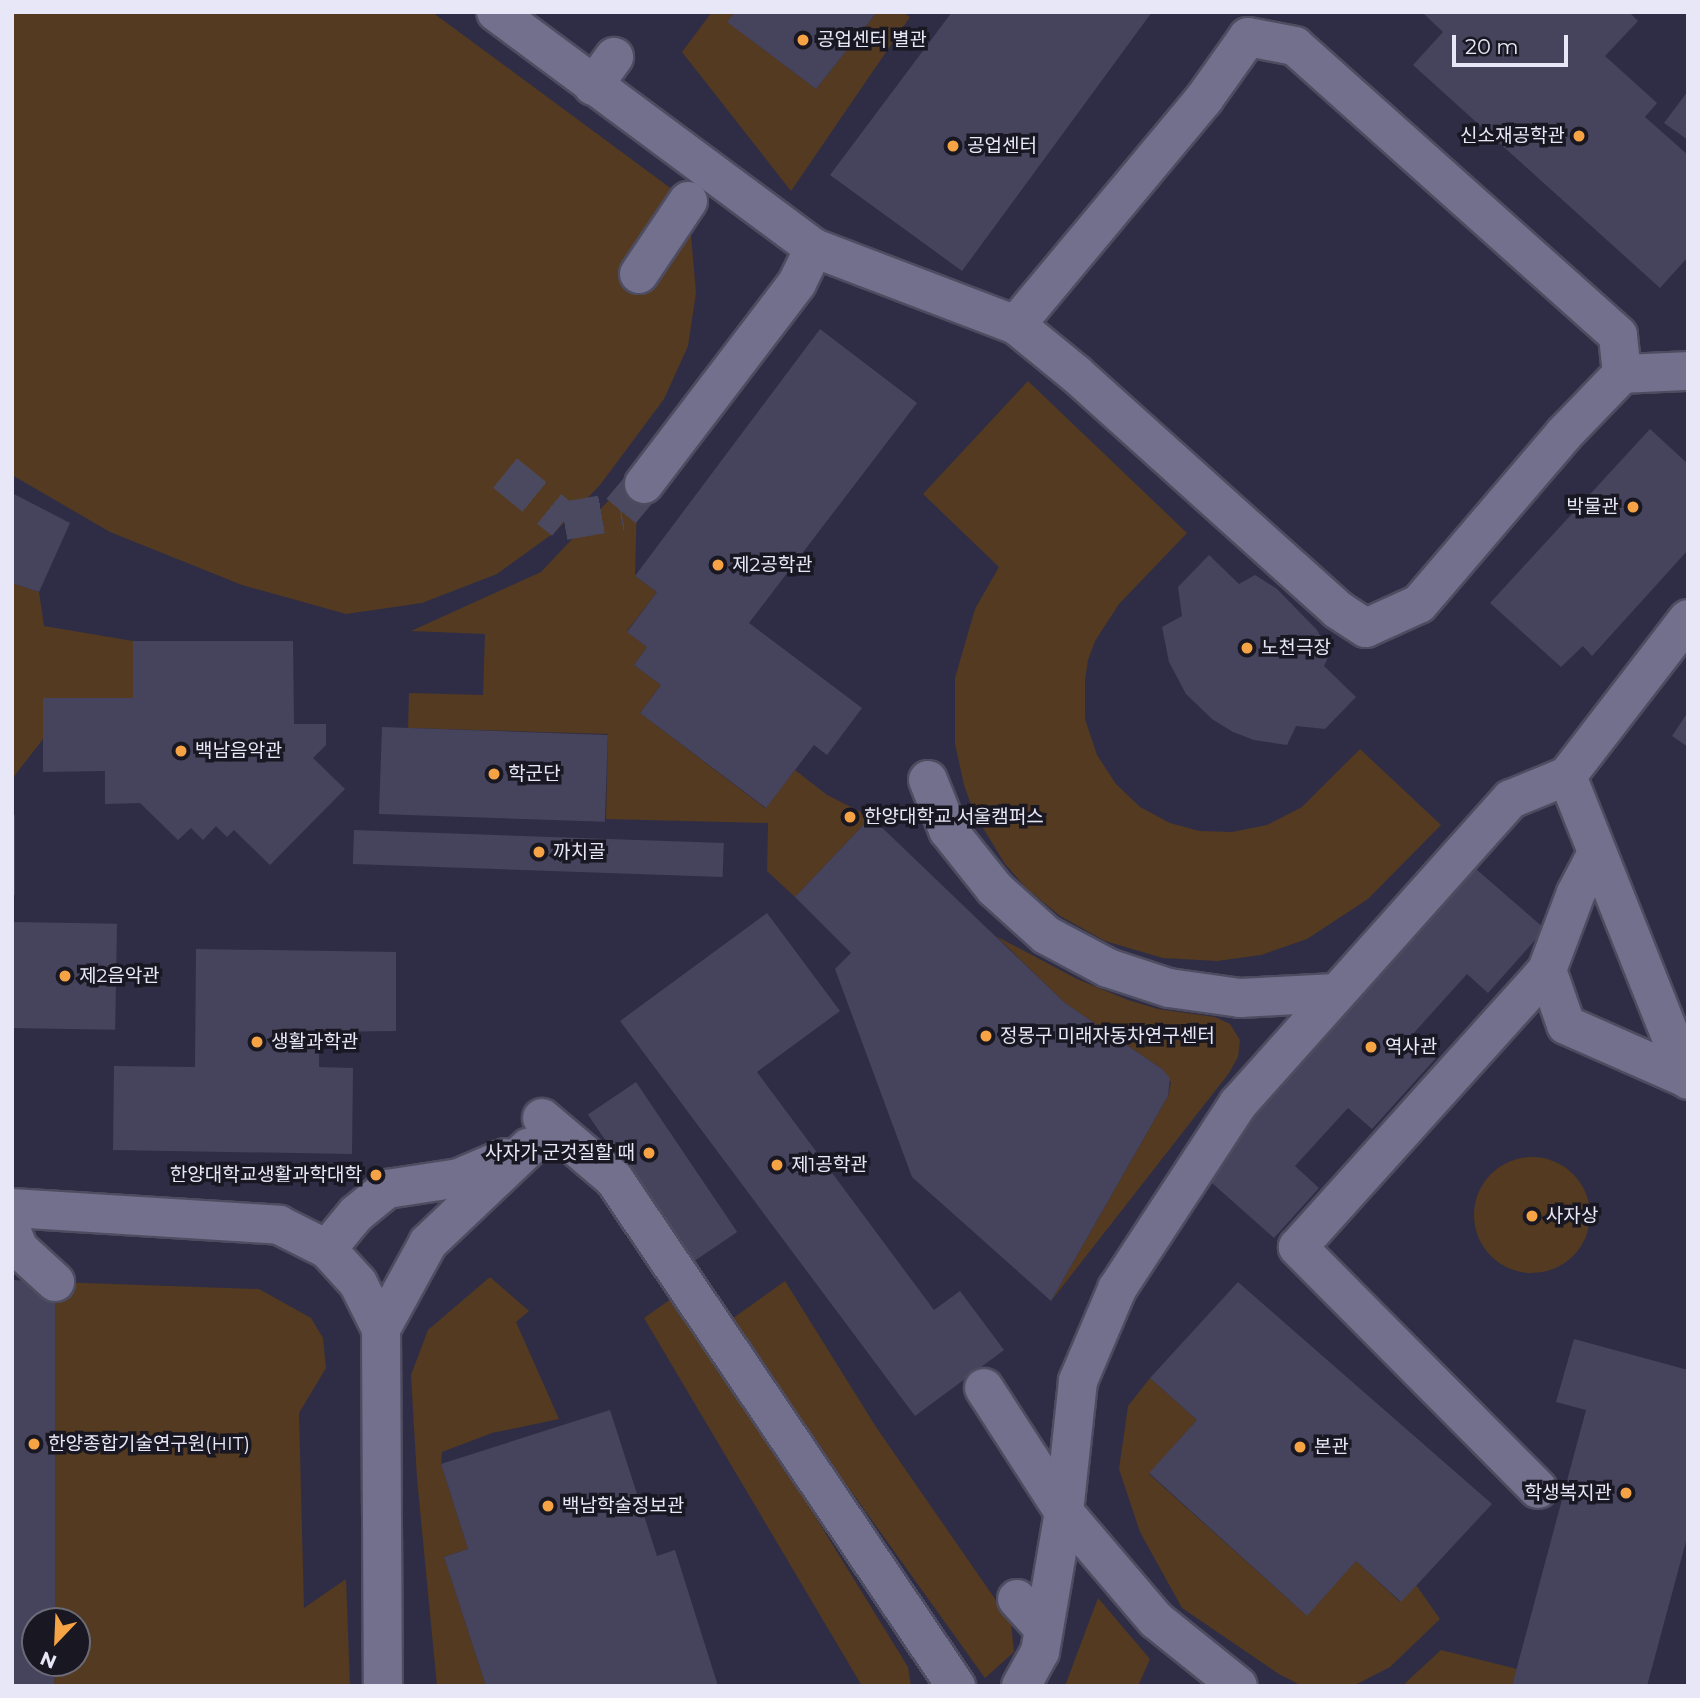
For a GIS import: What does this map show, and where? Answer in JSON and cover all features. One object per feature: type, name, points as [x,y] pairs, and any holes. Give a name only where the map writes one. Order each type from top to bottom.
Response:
[{"type":"street","points":[[496,12],[604,71],[814,248],[1016,325],[1076,373],[1338,610],[1366,628],[1419,604],[1564,434],[1622,374],[1688,371]]},
{"type":"street","points":[[1016,325],[1204,99],[1248,37],[1292,29],[1618,335],[1622,374]]},
{"type":"street","points":[[639,274],[688,201]]},
{"type":"street","points":[[644,484],[797,283],[814,248]]},
{"type":"street","points":[[1021,1686],[1040,1652],[1064,1512],[1079,1381],[1117,1289],[1238,1104],[1511,799],[1567,776],[1688,620]]},
{"type":"street","points":[[1567,776],[1686,1079]]},
{"type":"street","points":[[928,780],[948,830],[995,889],[1046,935],[1108,968],[1169,988],[1240,998],[1335,993]]},
{"type":"street","points":[[1538,1489],[1298,1247],[1547,970],[1576,893],[1597,853]]},
{"type":"street","points":[[1547,970],[1566,1025],[1686,1079]]},
{"type":"street","points":[[542,1118],[614,1179],[956,1686]]},
{"type":"street","points":[[327,1250],[356,1214],[387,1189],[459,1178],[529,1147],[428,1243],[381,1329]]},
{"type":"street","points":[[12,1208],[279,1225],[327,1250],[358,1283],[381,1329],[383,1686]]},
{"type":"street","points":[[12,1232],[19,1249],[55,1282]]},
{"type":"street","points":[[984,1388],[1064,1512],[1156,1620],[1238,1686]]},
{"type":"street","points":[[1017,1599],[1044,1629]]},
{"type":"shaded area","points":[[12,12],[432,12],[688,201],[696,293],[688,346],[664,399],[600,485],[555,532],[497,574],[422,603],[346,614],[242,585],[110,532],[12,475]]},
{"type":"shaded area","points":[[712,12],[735,12],[728,22],[816,89],[877,12],[903,12],[910,17],[791,191],[682,52]]},
{"type":"shaded area","points":[[1028,381],[1187,533],[1119,604],[1095,641],[1088,660],[1085,719],[1097,755],[1116,784],[1140,807],[1170,823],[1199,831],[1232,832],[1267,825],[1302,807],[1360,749],[1441,825],[1368,899],[1307,939],[1261,955],[1217,961],[1163,958],[1105,941],[1060,916],[1026,888],[1005,864],[974,813],[964,785],[955,744],[955,678],[975,609],[999,567],[923,494]]},
{"type":"shaded area","points":[[626,482],[637,500],[635,576],[657,592],[627,631],[647,647],[634,665],[661,685],[640,713],[765,808],[795,770],[827,795],[871,817],[795,897],[767,871],[768,823],[606,819],[608,734],[408,728],[409,693],[483,695],[485,634],[411,631],[541,572]]},
{"type":"shaded area","points":[[12,583],[39,592],[44,626],[133,641],[133,698],[43,698],[43,739],[12,779]]},
{"type":"shaded area","points":[[996,936],[1077,979],[1128,1000],[1158,1009],[1215,1017],[1230,1024],[1240,1040],[1238,1057],[1229,1073],[1051,1301],[1168,1096],[1171,1082],[1162,1069],[1065,1003]]},
{"type":"shaded area","points":[[1532,1157],[1554,1161],[1573,1174],[1586,1193],[1590,1215],[1586,1237],[1573,1256],[1554,1269],[1532,1273],[1510,1269],[1491,1256],[1478,1237],[1474,1215],[1478,1193],[1491,1174],[1510,1161]]},
{"type":"shaded area","points":[[490,1277],[529,1311],[516,1322],[559,1419],[492,1433],[442,1452],[441,1464],[468,1549],[444,1557],[486,1686],[437,1686],[417,1479],[411,1375],[428,1330]]},
{"type":"shaded area","points":[[785,1281],[876,1427],[1011,1622],[1014,1652],[985,1678],[729,1321]]},
{"type":"shaded area","points":[[55,1282],[259,1289],[311,1318],[323,1338],[326,1368],[299,1413],[304,1608],[346,1579],[350,1686],[54,1686],[54,1677],[91,1677],[91,1607],[55,1607]]},
{"type":"shaded area","points":[[678,1294],[908,1667],[911,1686],[862,1686],[644,1318]]},
{"type":"shaded area","points":[[1150,1378],[1197,1420],[1149,1474],[1306,1615],[1356,1561],[1400,1602],[1416,1585],[1440,1619],[1390,1667],[1353,1686],[1302,1686],[1279,1674],[1182,1608],[1140,1532],[1119,1469],[1128,1406]]},
{"type":"shaded area","points":[[1098,1598],[1150,1659],[1138,1686],[1065,1686]]},
{"type":"shaded area","points":[[1441,1650],[1517,1669],[1512,1686],[1402,1686]]},
{"type":"building","name":"공업센터 별관","points":[[735,12],[877,12],[816,89],[727,22]]},
{"type":"building","name":"공업센터","points":[[952,12],[1152,12],[962,271],[830,175]]},
{"type":"building","name":"신소재공학관","points":[[1422,12],[1629,12],[1638,21],[1605,56],[1657,103],[1645,117],[1688,155],[1688,257],[1660,288],[1413,65],[1443,32]]},
{"type":"building","points":[[1688,91],[1688,140],[1664,123]]},
{"type":"building","name":"제2공학관","points":[[820,329],[917,403],[749,623],[862,708],[827,755],[814,745],[766,808],[640,713],[661,685],[634,665],[647,647],[627,632],[657,592],[635,576]]},
{"type":"building","name":"박물관","points":[[1650,429],[1688,464],[1688,550],[1592,656],[1583,646],[1561,667],[1490,603]]},
{"type":"building","points":[[12,493],[70,523],[39,592],[12,583]]},
{"type":"building","name":"노천극장","points":[[1209,555],[1239,584],[1255,575],[1277,589],[1317,630],[1330,653],[1324,666],[1356,697],[1325,729],[1296,726],[1287,745],[1254,740],[1233,732],[1212,719],[1186,694],[1169,662],[1162,627],[1182,616],[1178,587]]},
{"type":"building","name":"백남음악관","points":[[133,641],[293,641],[294,724],[326,724],[326,745],[313,758],[345,789],[270,865],[234,830],[227,837],[216,826],[203,840],[191,828],[178,840],[140,803],[105,804],[105,771],[43,772],[43,698],[133,698]]},
{"type":"building","points":[[1688,712],[1688,747],[1672,736]]},
{"type":"building","name":"학군단","points":[[382,727],[608,735],[605,822],[379,814]]},
{"type":"building","points":[[12,815],[15,815],[15,895],[12,895]]},
{"type":"building","name":"정몽구 미래자동차연구센터","points":[[871,817],[1065,1003],[1162,1069],[1170,1078],[1168,1096],[1051,1301],[912,1177],[835,969],[851,953],[795,897]]},
{"type":"building","name":"까치골","points":[[354,830],[724,843],[723,877],[353,864]]},
{"type":"building","name":"역사관","points":[[1476,869],[1545,929],[1488,993],[1467,974],[1412,1035],[1436,1058],[1372,1129],[1348,1108],[1295,1166],[1319,1188],[1274,1238],[1203,1175]]},
{"type":"building","name":"제1공학관","points":[[767,913],[840,1011],[757,1072],[934,1310],[960,1291],[1004,1350],[915,1416],[620,1021]]},
{"type":"building","name":"제2음악관","points":[[12,922],[117,924],[115,1030],[12,1028]]},
{"type":"building","name":"생활과학관","points":[[196,949],[396,952],[396,1031],[319,1032],[319,1067],[353,1068],[352,1154],[113,1150],[114,1066],[195,1067]]},
{"type":"building","name":"사자가 군것질할 때","points":[[636,1082],[737,1232],[689,1264],[588,1114]]},
{"type":"building","name":"한양종합기술연구원(HIT)","points":[[12,1280],[55,1282],[55,1607],[21,1607],[21,1677],[54,1677],[54,1686],[12,1686]]},
{"type":"building","name":"본관","points":[[1238,1282],[1492,1504],[1401,1602],[1356,1561],[1307,1616],[1149,1473],[1197,1420],[1150,1378]]},
{"type":"building","name":"학생복지관","points":[[1574,1339],[1688,1370],[1688,1534],[1647,1686],[1512,1686],[1586,1410],[1556,1402]]},
{"type":"building","name":"백남학술정보관","points":[[610,1410],[657,1556],[675,1550],[718,1686],[486,1686],[444,1557],[468,1549],[441,1464]]},
{"type":"tunnel","points":[[505,473],[564,521],[621,511],[644,484]]},
{"type":"place","name":"공업센터 별관","points":[[803,40]]},
{"type":"place","name":"신소재공학관","points":[[1579,136]]},
{"type":"place","name":"공업센터","points":[[953,146]]},
{"type":"place","name":"박물관","points":[[1633,507]]},
{"type":"place","name":"제2공학관","points":[[718,565]]},
{"type":"place","name":"노천극장","points":[[1247,648]]},
{"type":"place","name":"백남음악관","points":[[181,751]]},
{"type":"place","name":"학군단","points":[[494,774]]},
{"type":"place","name":"한양대학교 서울캠퍼스","points":[[850,817]]},
{"type":"place","name":"까치골","points":[[539,852]]},
{"type":"place","name":"제2음악관","points":[[65,976]]},
{"type":"place","name":"정몽구 미래자동차연구센터","points":[[986,1036]]},
{"type":"place","name":"생활과학관","points":[[257,1042]]},
{"type":"place","name":"역사관","points":[[1371,1047]]},
{"type":"place","name":"사자가 군것질할 때","points":[[649,1153]]},
{"type":"place","name":"제1공학관","points":[[777,1165]]},
{"type":"place","name":"한양대학교생활과학대학","points":[[376,1175]]},
{"type":"place","name":"사자상","points":[[1532,1216]]},
{"type":"place","name":"한양종합기술연구원(HIT)","points":[[34,1444]]},
{"type":"place","name":"본관","points":[[1300,1447]]},
{"type":"place","name":"학생복지관","points":[[1626,1493]]},
{"type":"place","name":"백남학술정보관","points":[[548,1506]]}]
